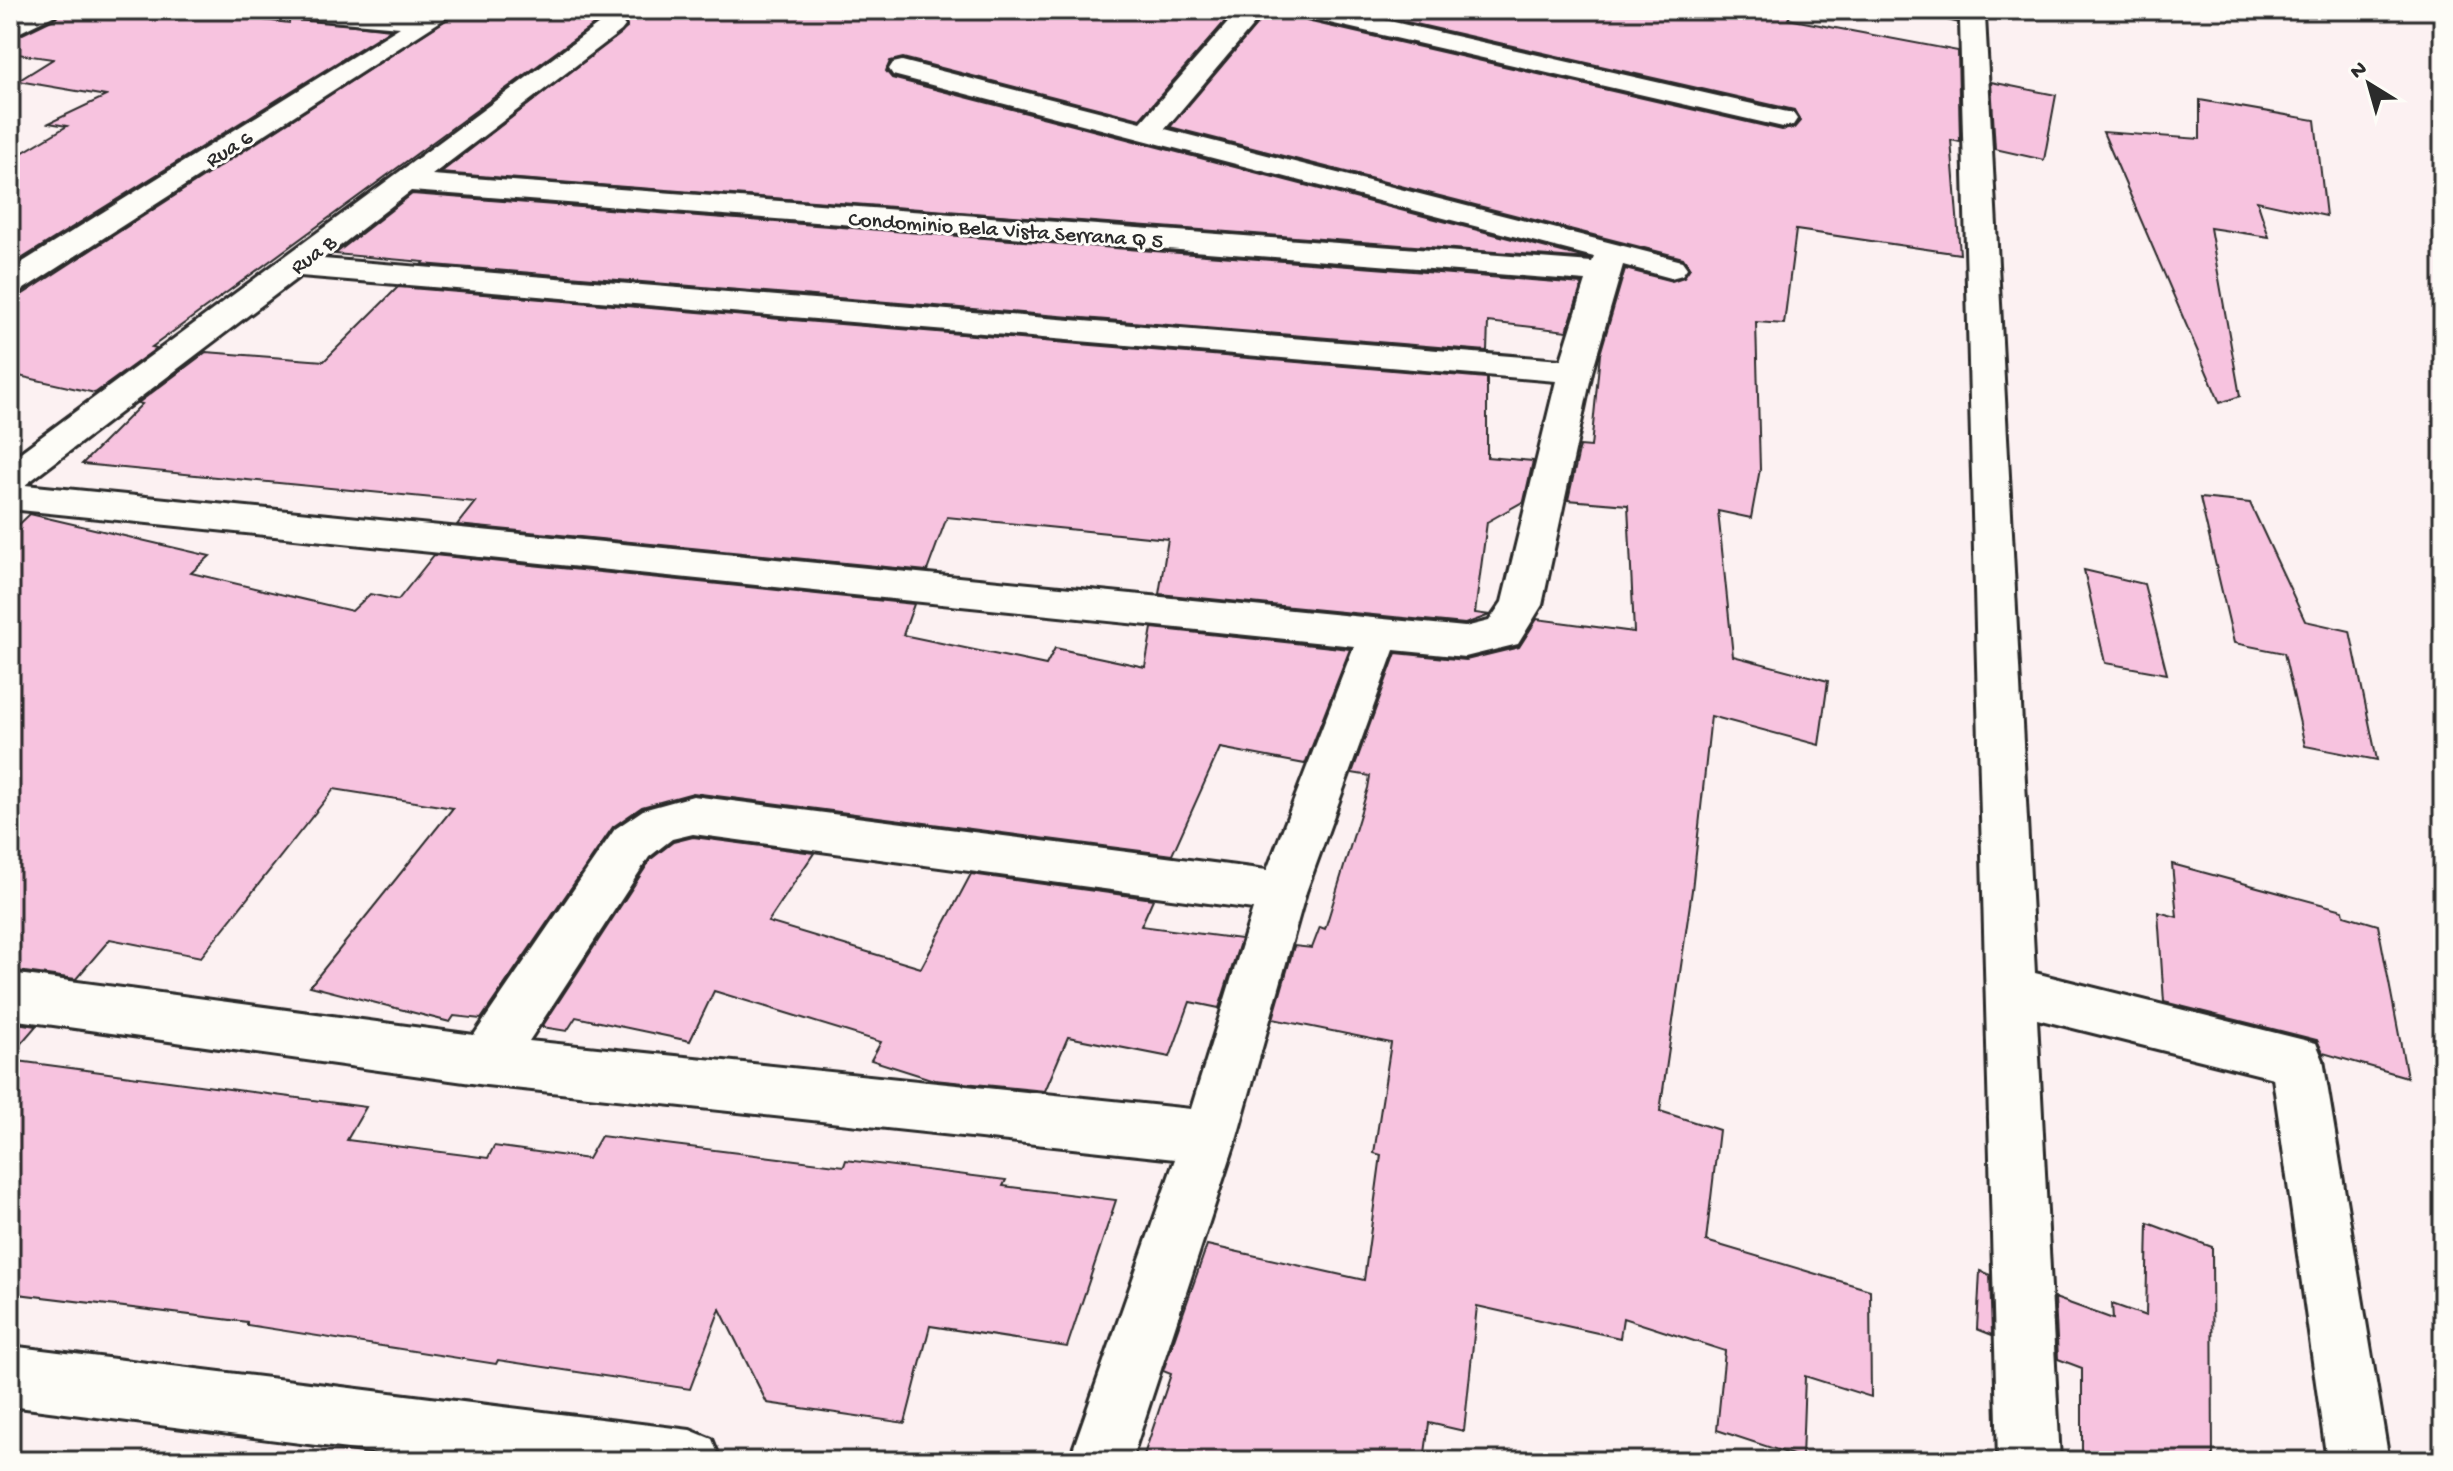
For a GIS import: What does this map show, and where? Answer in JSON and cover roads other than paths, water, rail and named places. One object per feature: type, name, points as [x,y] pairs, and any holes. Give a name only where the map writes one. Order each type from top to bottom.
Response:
[{"type":"street","points":[[10,29],[46,10]]},
{"type":"street","points":[[295,10],[435,16]]},
{"type":"street","points":[[1149,130],[1253,10]]},
{"type":"street","points":[[1308,10],[1783,119]]},
{"type":"street","points":[[1944,10],[1972,16],[2029,1461]]},
{"type":"street","name":"Rua 6","points":[[10,284],[435,16]]},
{"type":"street","name":"Rua B","points":[[10,478],[612,26]]},
{"type":"street","name":"Condominio Bela Vista Serrana Q 5","points":[[902,69],[1149,130],[1608,263]]},
{"type":"street","name":"Condominio Bela Vista Serrana Q 5","points":[[406,182],[1671,268]]},
{"type":"street","points":[[10,496],[1465,642],[1503,633],[1522,605],[1575,372],[1608,263]]},
{"type":"street","points":[[295,266],[1575,372]]},
{"type":"street","points":[[10,443],[50,448]]},
{"type":"street","points":[[1100,1461],[1210,1137],[1282,892],[1380,633]]},
{"type":"street","points":[[486,1061],[632,843],[659,823],[693,815],[1282,892]]},
{"type":"street","points":[[2010,990],[2297,1060],[2358,1461]]},
{"type":"street","points":[[10,996],[486,1061],[1210,1137]]},
{"type":"street","points":[[10,1376],[690,1461]]}]
